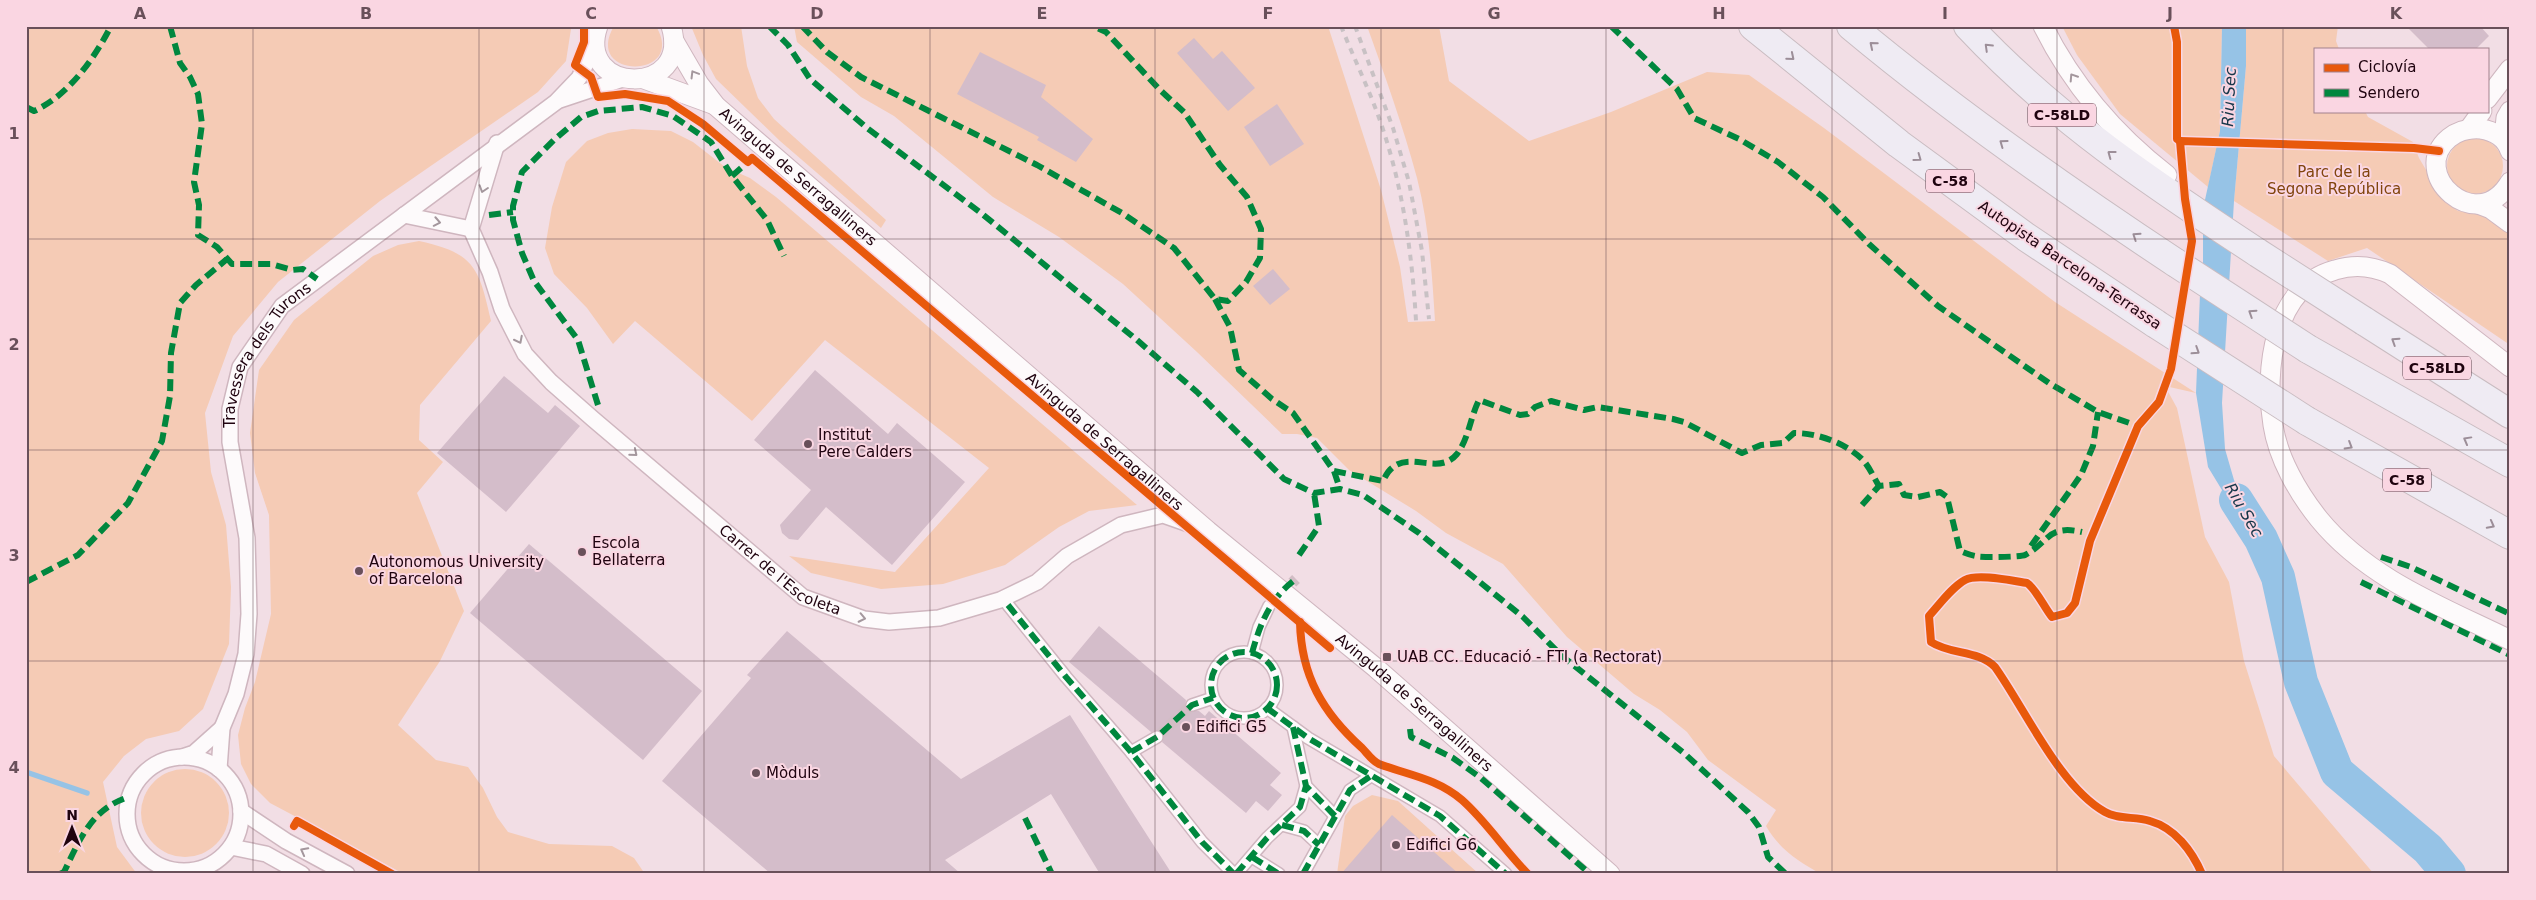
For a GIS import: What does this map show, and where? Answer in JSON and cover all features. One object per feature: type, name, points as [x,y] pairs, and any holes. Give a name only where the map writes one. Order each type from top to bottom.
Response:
[{"type":"highway","name":"Autopista Barcelona-Terrassa","points":[[1753,26],[1899,144],[2026,237],[2156,324],[2307,421],[2379,464],[2510,535]]},
{"type":"highway","points":[[1851,26],[1935,94],[2061,186],[2176,263],[2308,349],[2510,463]]},
{"type":"highway","name":"C-58LD","points":[[1968,26],[2035,92],[2125,165],[2166,184],[2258,254],[2510,414]]},
{"type":"street","points":[[2043,26],[2076,82],[2092,104],[2166,184]]},
{"type":"street","points":[[596,32],[604,66],[623,79],[644,79],[657,73],[671,55],[672,33]]},
{"type":"street","name":"Travessera dels Turons","points":[[219,769],[222,728],[236,694],[246,654],[249,614],[247,538],[230,442],[230,409],[240,367],[282,306],[404,216],[497,143],[556,102],[579,78],[596,32]]},
{"type":"street","name":"Avinguda de Serragalliners","points":[[672,33],[700,84],[716,106],[1208,531],[1376,668],[1610,874]]},
{"type":"street","points":[[2488,98],[2510,69]]},
{"type":"street","name":"Travessera dels Turons","points":[[556,102],[623,79]]},
{"type":"street","name":"Avinguda de Serragalliners","points":[[644,79],[716,106]]},
{"type":"street","points":[[2507,145],[2506,118],[2510,111]]},
{"type":"street","points":[[2469,129],[2481,112]]},
{"type":"street","points":[[2507,145],[2488,130],[2469,129],[2460,131],[2444,143],[2439,151],[2436,166],[2441,182],[2447,191],[2465,203],[2478,204],[2491,209],[2510,223]]},
{"type":"street","points":[[404,216],[471,228],[497,143]]},
{"type":"street","points":[[2478,204],[2500,194],[2510,182]]},
{"type":"street","name":"Carrer de l'Escoleta","points":[[471,228],[490,272],[502,309],[526,354],[551,382],[803,597],[864,619],[889,622],[940,618],[1000,600],[1037,582],[1067,556],[1121,525],[1164,515],[1208,531]]},
{"type":"street","points":[[2510,367],[2390,274],[2372,268],[2345,267],[2314,278],[2301,290],[2286,312],[2276,338],[2273,354],[2271,403],[2276,440],[2286,465],[2318,518],[2337,540],[2385,578],[2510,640]]},
{"type":"street","points":[[1008,605],[1132,752],[1202,842],[1235,874],[1267,838],[1300,807],[1306,786],[1293,727]]},
{"type":"street","points":[[1252,653],[1259,627],[1269,606]]},
{"type":"street","points":[[1252,653],[1269,663],[1274,672],[1276,691],[1267,708],[1258,714],[1237,717],[1219,707],[1213,698],[1211,677],[1216,667],[1232,654],[1252,653]]},
{"type":"street","points":[[1192,705],[1213,698]]},
{"type":"street","points":[[1267,708],[1293,727],[1371,776],[1440,816],[1506,874]]},
{"type":"street","name":"Travessera dels Turons","points":[[182,757],[194,753],[222,728]]},
{"type":"street","points":[[1132,752],[1157,737]]},
{"type":"street","points":[[182,757],[202,760],[219,769],[236,790],[241,811],[239,830],[231,847],[204,871],[187,872],[160,869],[140,851],[131,836],[127,819],[128,802],[134,786],[145,772],[165,760],[182,757]]},
{"type":"street","points":[[1303,874],[1350,790],[1371,776]]},
{"type":"street","points":[[1306,786],[1335,816]]},
{"type":"street","points":[[241,811],[286,842],[347,874]]},
{"type":"street","points":[[1282,825],[1304,831],[1319,846]]},
{"type":"street","points":[[231,847],[266,854],[302,874]]},
{"type":"street","points":[[1252,857],[1279,874]]},
{"type":"green space","points":[[26,26],[570,26],[571,29],[566,61],[538,92],[380,201],[278,282],[233,336],[205,413],[211,472],[226,525],[231,587],[229,644],[203,709],[179,731],[146,739],[124,756],[103,782],[117,847],[137,874],[26,874]]},
{"type":"green space","points":[[614,26],[656,26],[662,44],[658,56],[648,64],[635,66],[622,64],[612,56],[608,44]]},
{"type":"green space","points":[[691,26],[741,26],[747,66],[758,98],[774,119],[886,220],[881,228],[780,141],[716,79],[703,55]]},
{"type":"green space","points":[[794,26],[1328,26],[1381,190],[1400,267],[1408,322],[1435,321],[1427,231],[1412,159],[1394,101],[1367,26],[1439,26],[1449,81],[1529,141],[1611,112],[1707,72],[1749,75],[1824,128],[2055,302],[2196,393],[2165,386],[2177,408],[2205,537],[2229,582],[2244,661],[2274,756],[2374,874],[1821,874],[1790,854],[1771,834],[1766,826],[1776,810],[1708,760],[1687,732],[1660,710],[1634,694],[1567,637],[1503,564],[1446,533],[1416,511],[1349,470],[1317,438],[1297,434],[1282,434],[1123,284],[1059,237],[993,197],[894,116],[861,97],[797,42]]},
{"type":"green space","points":[[2062,26],[2222,26],[2220,131],[2208,187],[2120,114],[2077,55]]},
{"type":"green space","name":"Parc de la Segona República","points":[[2246,26],[2338,26],[2336,41],[2339,48],[2314,48],[2314,112],[2366,112],[2368,117],[2413,142],[2419,158],[2445,202],[2458,211],[2490,215],[2510,232],[2510,345],[2367,248],[2328,261],[2234,201],[2246,66]]},
{"type":"green space","points":[[632,129],[671,131],[693,142],[725,167],[750,178],[776,197],[1137,505],[1089,511],[1059,527],[1005,565],[943,584],[881,589],[811,573],[789,556],[895,572],[989,468],[825,340],[752,421],[635,321],[613,344],[587,308],[554,274],[545,248],[552,207],[566,162],[587,141],[608,133]]},
{"type":"green space","points":[[2470,138],[2480,138],[2495,146],[2501,155],[2503,166],[2501,177],[2495,186],[2480,194],[2470,194],[2459,189],[2452,182],[2447,171],[2447,161],[2452,150],[2459,143]]},
{"type":"green space","points":[[419,241],[452,251],[472,266],[483,288],[491,321],[420,405],[419,440],[443,462],[417,493],[464,611],[440,661],[398,725],[436,760],[468,767],[483,788],[497,817],[508,832],[549,844],[612,846],[634,858],[645,874],[404,874],[270,803],[251,784],[241,764],[238,735],[245,708],[255,682],[271,614],[269,515],[255,473],[250,433],[259,370],[294,320],[373,256],[398,245]]},
{"type":"green space","points":[[185,769],[202,772],[216,782],[226,796],[229,813],[226,830],[216,844],[202,854],[185,857],[168,854],[154,844],[144,830],[141,813],[144,796],[154,782],[168,772]]},
{"type":"green space","points":[[1372,795],[1398,801],[1479,874],[1337,874],[1345,816],[1353,806]]},
{"type":"water","points":[[2222,26],[2246,26],[2246,66],[2234,201],[2222,403],[2225,449],[2234,480],[2261,539],[2242,523],[2208,467],[2196,393],[2203,262],[2203,209],[2220,131]]},
{"type":"building","points":[[2406,26],[2480,26],[2489,36],[2477,48],[2428,48]]},
{"type":"building","points":[[1194,38],[1213,59],[1222,51],[1255,88],[1228,111],[1177,53]]},
{"type":"building","points":[[980,52],[1046,85],[1041,97],[1093,139],[1076,162],[1037,140],[1039,137],[957,94]]},
{"type":"building","points":[[1277,104],[1304,144],[1270,166],[1244,127]]},
{"type":"building","points":[[1273,269],[1290,289],[1270,305],[1253,286]]},
{"type":"building","points":[[815,370],[888,434],[897,423],[965,482],[892,565],[826,507],[798,540],[789,539],[782,533],[780,525],[811,490],[754,440]]},
{"type":"building","points":[[504,376],[548,413],[555,405],[580,426],[506,512],[437,453]]},
{"type":"building","points":[[529,544],[702,691],[643,760],[470,613]]},
{"type":"building","name":"Edifici G5","points":[[1099,626],[1186,700],[1185,707],[1187,711],[1199,711],[1205,716],[1209,711],[1281,773],[1270,785],[1282,795],[1268,811],[1256,801],[1246,813],[1162,742],[1164,737],[1161,731],[1151,732],[1069,662]]},
{"type":"building","points":[[787,631],[961,779],[1070,715],[1172,874],[1100,874],[1051,794],[945,860],[961,874],[771,874],[662,781],[751,678],[747,675]]},
{"type":"building","name":"Edifici G6","points":[[1392,815],[1459,874],[1341,874]]},
{"type":"waterway","name":"Riu Sec","points":[[2236,500],[2261,539],[2278,577],[2301,682],[2337,772],[2428,849],[2449,874]]},
{"type":"waterway","points":[[26,772],[87,793]]},
{"type":"tunnel","points":[[1269,606],[1296,579]]},
{"type":"tunnel","points":[[1157,737],[1192,705]]},
{"type":"railway","points":[[1341,26],[1378,115],[1394,165],[1409,242],[1416,321]]},
{"type":"railway","points":[[1355,26],[1393,128],[1409,182],[1422,251],[1429,319]]},
{"type":"marked path","points":[[26,107],[34,111],[47,104],[69,86],[97,51],[111,26]]},
{"type":"marked path","points":[[170,26],[180,63],[190,77],[198,94],[202,124],[194,182],[199,205],[198,235],[217,247],[232,264],[271,264],[292,270],[303,269],[317,279]]},
{"type":"marked path","points":[[769,26],[788,45],[810,79],[867,128],[981,213],[1137,340],[1197,392],[1284,479],[1314,493],[1340,489],[1363,495],[1419,533],[1523,617],[1562,656],[1685,754],[1748,812],[1759,827],[1768,857],[1786,874]]},
{"type":"marked path","points":[[802,26],[827,52],[861,77],[1037,165],[1122,213],[1174,248],[1215,299],[1228,301],[1246,282],[1260,258],[1261,229],[1247,197],[1220,165],[1184,112],[1160,90],[1106,32],[1093,26]]},
{"type":"marked path","points":[[1611,26],[1677,89],[1694,118],[1739,139],[1778,162],[1823,197],[1869,244],[1938,306],[2049,383],[2098,412],[2138,426]]},
{"type":"marked path","points":[[598,405],[578,340],[534,281],[522,253],[513,220],[513,206],[522,172],[554,140],[581,117],[598,111],[642,107],[673,116],[711,142],[732,176],[767,220],[784,256]]},
{"type":"marked path","points":[[732,176],[748,162]]},
{"type":"marked path","points":[[489,215],[513,212]]},
{"type":"marked path","points":[[26,582],[78,555],[128,503],[162,441],[170,396],[171,353],[180,303],[196,285],[227,259]]},
{"type":"marked path","points":[[1215,299],[1230,327],[1239,370],[1272,399],[1293,413],[1334,471],[1340,489]]},
{"type":"marked path","points":[[1334,471],[1383,481],[1391,469],[1400,463],[1442,463],[1450,460],[1461,448],[1479,400],[1520,415],[1528,414],[1535,407],[1551,401],[1584,410],[1598,407],[1673,419],[1684,422],[1742,453],[1761,445],[1783,443],[1794,433],[1822,437],[1848,448],[1862,459],[1879,486]]},
{"type":"marked path","points":[[2031,546],[2081,475],[2093,446],[2098,412]]},
{"type":"marked path","points":[[1862,505],[1879,486],[1899,484],[1904,495],[1918,497],[1940,492],[1947,497],[1960,551],[1978,557],[2025,555],[2055,533],[2070,530],[2082,532]]},
{"type":"marked path","points":[[1299,555],[1319,526],[1314,493]]},
{"type":"marked path","points":[[2381,557],[2411,567],[2510,614]]},
{"type":"marked path","points":[[1252,653],[1267,612],[1279,594],[1296,579]]},
{"type":"marked path","points":[[2361,582],[2510,655]]},
{"type":"marked path","points":[[1008,605],[1066,677],[1131,752],[1202,842],[1234,874]]},
{"type":"marked path","points":[[1244,652],[1257,655],[1267,662],[1274,672],[1277,685],[1274,698],[1267,708],[1257,715],[1244,718],[1231,715],[1221,708],[1214,698],[1211,685],[1214,672],[1221,662],[1231,655],[1244,652]]},
{"type":"marked path","points":[[1131,752],[1157,737],[1192,705],[1213,698]]},
{"type":"marked path","points":[[1267,708],[1308,738],[1440,816],[1506,874]]},
{"type":"marked path","points":[[1293,727],[1306,786],[1335,816]]},
{"type":"marked path","points":[[1410,729],[1411,737],[1453,758],[1481,778],[1590,874]]},
{"type":"marked path","points":[[1303,874],[1350,790],[1371,776]]},
{"type":"marked path","points":[[1236,874],[1267,838],[1300,807],[1306,786]]},
{"type":"marked path","points":[[60,874],[64,872],[82,837],[96,817],[116,802],[129,797]]},
{"type":"marked path","points":[[1025,818],[1052,874]]},
{"type":"marked path","points":[[1282,825],[1304,831],[1319,845]]},
{"type":"marked path","points":[[1252,857],[1279,874]]},
{"type":"cycle path","points":[[584,26],[584,42],[575,65],[591,77],[598,97],[625,94],[668,101],[703,124],[748,162],[752,158],[1330,648]]},
{"type":"cycle path","points":[[2174,26],[2177,42],[2177,139],[2180,141]]},
{"type":"cycle path","points":[[2202,874],[2182,841],[2167,829],[2159,824],[2105,812],[2073,785],[2044,746],[1995,667],[1981,658],[1947,649],[1931,642],[1929,616],[1960,583],[1978,577],[2027,583],[2037,594],[2052,617],[2067,613],[2075,603],[2090,541],[2138,426],[2159,402],[2171,369],[2192,241],[2185,199],[2180,141],[2414,148],[2439,151]]},
{"type":"cycle path","points":[[1300,622],[1301,641],[1310,676],[1326,707],[1348,735],[1376,763],[1432,782],[1462,800],[1528,874]]},
{"type":"cycle path","points":[[294,826],[297,821],[392,874]]},
{"type":"place","name":"Institut Pere Calders","points":[[808,444]]},
{"type":"place","name":"Escola Bellaterra","points":[[582,552]]},
{"type":"place","name":"Autonomous University of Barcelona","points":[[359,571]]},
{"type":"place","name":"UAB CC. Educació - FTI (a Rectorat)","points":[[1387,657]]},
{"type":"place","name":"Edifici G5","points":[[1186,727]]},
{"type":"place","name":"Mòduls","points":[[756,773]]},
{"type":"place","name":"Edifici G6","points":[[1396,845]]}]
